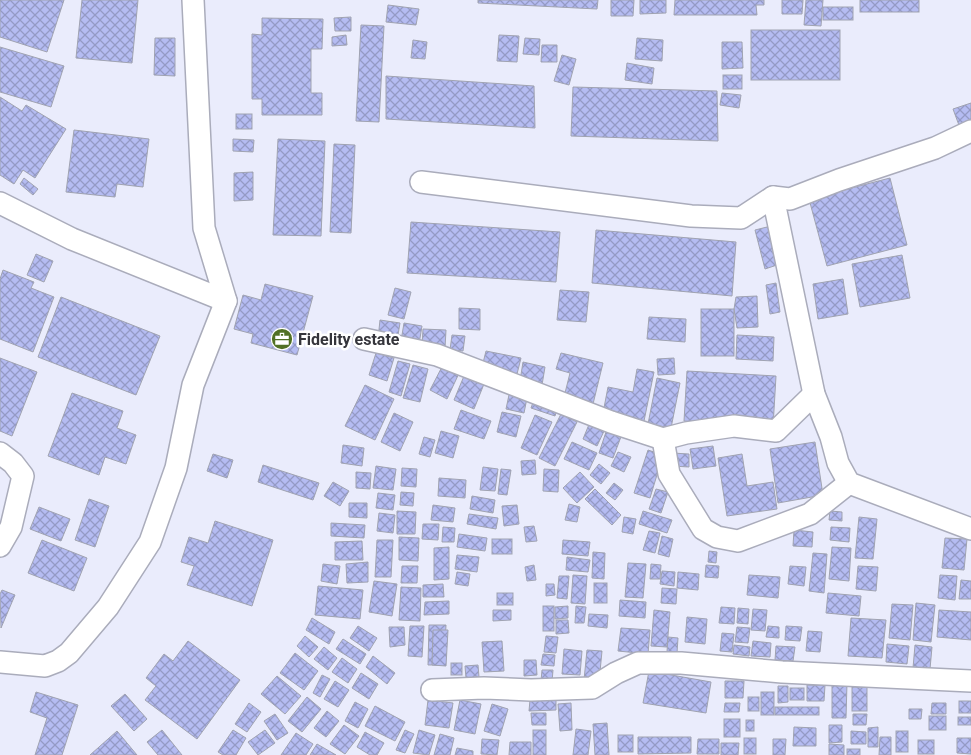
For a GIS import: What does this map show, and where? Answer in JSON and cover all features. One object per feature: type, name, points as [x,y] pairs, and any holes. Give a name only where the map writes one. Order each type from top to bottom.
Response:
[{"type":"street","points":[[0,662],[45,666],[58,661],[69,653],[108,607],[150,542],[176,468],[192,385],[226,301],[204,228],[193,0]]},
{"type":"street","points":[[421,182],[691,216],[741,218],[772,196],[790,199],[839,180],[935,148],[971,131]]},
{"type":"street","points":[[772,196],[814,394],[831,438],[838,463],[849,483],[971,529]]},
{"type":"street","points":[[0,203],[72,239],[226,301]]},
{"type":"street","points":[[364,339],[437,355],[611,422],[663,439],[686,433],[734,426],[776,431],[814,394]]},
{"type":"street","points":[[663,439],[670,474],[703,529],[717,537],[738,542],[810,514],[849,483]]},
{"type":"street","points":[[0,453],[13,463],[22,476],[11,527],[0,546]]},
{"type":"street","points":[[432,690],[592,688],[616,673],[638,663],[971,681]]},
{"type":"building","points":[[0,0],[64,0],[47,52],[0,37]]},
{"type":"building","points":[[82,0],[138,0],[132,63],[76,58]]},
{"type":"building","points":[[478,0],[598,0],[597,9],[478,3]]},
{"type":"building","points":[[611,0],[634,0],[633,16],[611,16]]},
{"type":"building","points":[[640,0],[666,0],[666,13],[640,14]]},
{"type":"building","points":[[675,0],[764,0],[764,5],[756,5],[757,15],[674,15]]},
{"type":"building","points":[[782,0],[803,0],[802,14],[782,14]]},
{"type":"building","points":[[806,0],[823,0],[821,26],[804,25]]},
{"type":"building","points":[[860,0],[919,0],[919,12],[860,12]]},
{"type":"building","points":[[388,5],[419,9],[416,25],[386,22]]},
{"type":"building","points":[[823,7],[853,7],[853,20],[823,20]]},
{"type":"building","points":[[351,17],[351,31],[335,31],[334,18]]},
{"type":"building","points":[[262,18],[323,19],[322,49],[311,49],[311,93],[322,93],[322,115],[262,115],[262,99],[252,99],[252,34],[262,35]]},
{"type":"building","points":[[361,25],[384,26],[379,122],[356,121]]},
{"type":"building","points":[[751,30],[840,30],[840,80],[751,80]]},
{"type":"building","points":[[346,35],[347,45],[332,46],[332,37]]},
{"type":"building","points":[[499,35],[519,36],[517,62],[497,61]]},
{"type":"building","points":[[155,38],[175,38],[175,76],[154,75]]},
{"type":"building","points":[[525,38],[540,39],[539,55],[523,54]]},
{"type":"building","points":[[637,38],[663,40],[662,61],[635,59]]},
{"type":"building","points":[[413,40],[427,42],[425,59],[411,58]]},
{"type":"building","points":[[722,42],[742,42],[743,68],[722,69]]},
{"type":"building","points":[[542,45],[557,45],[557,62],[541,62]]},
{"type":"building","points":[[0,47],[64,66],[51,107],[0,92]]},
{"type":"building","points":[[562,55],[576,59],[569,85],[554,81]]},
{"type":"building","points":[[627,63],[654,68],[652,84],[625,80]]},
{"type":"building","points":[[723,75],[742,75],[742,89],[723,89]]},
{"type":"building","points":[[386,76],[534,86],[535,128],[386,119]]},
{"type":"building","points":[[573,87],[717,91],[718,141],[571,136]]},
{"type":"building","points":[[722,93],[741,95],[739,108],[720,105]]},
{"type":"building","points":[[0,97],[22,111],[26,105],[66,129],[35,178],[23,170],[14,184],[0,175]]},
{"type":"building","points":[[971,103],[971,124],[960,128],[953,109]]},
{"type":"building","points":[[236,114],[252,114],[252,129],[236,129]]},
{"type":"building","points":[[74,130],[149,139],[143,187],[117,184],[115,197],[66,192]]},
{"type":"building","points":[[233,139],[254,140],[253,152],[233,151]]},
{"type":"building","points":[[278,139],[325,141],[321,236],[273,235]]},
{"type":"building","points":[[334,144],[355,145],[351,233],[330,232]]},
{"type":"building","points":[[253,172],[253,200],[234,201],[234,173]]},
{"type":"building","points":[[24,178],[38,189],[33,195],[20,184]]},
{"type":"building","points":[[890,178],[907,245],[827,266],[809,199]]},
{"type":"building","points":[[411,222],[560,232],[556,282],[407,273]]},
{"type":"building","points":[[771,226],[780,264],[765,269],[755,230]]},
{"type":"building","points":[[596,230],[736,242],[732,296],[592,283]]},
{"type":"building","points":[[36,254],[53,261],[44,282],[27,275]]},
{"type":"building","points":[[902,255],[910,298],[860,307],[852,264]]},
{"type":"building","points":[[3,270],[34,282],[31,288],[54,297],[33,352],[0,339],[0,279]]},
{"type":"building","points":[[843,279],[848,314],[818,319],[813,284]]},
{"type":"building","points":[[776,283],[780,312],[770,314],[766,285]]},
{"type":"building","points":[[265,284],[313,296],[297,355],[251,343],[253,334],[234,329],[243,295],[261,300]]},
{"type":"building","points":[[395,288],[411,292],[404,319],[388,315]]},
{"type":"building","points":[[560,290],[589,292],[586,322],[557,320]]},
{"type":"building","points":[[757,296],[758,327],[737,328],[734,309],[736,297]]},
{"type":"building","points":[[61,297],[160,336],[136,395],[38,357]]},
{"type":"building","points":[[459,308],[480,309],[480,330],[459,329]]},
{"type":"building","points":[[701,309],[734,309],[734,356],[701,356]]},
{"type":"building","points":[[649,317],[686,319],[685,342],[647,339]]},
{"type":"building","points":[[380,320],[400,323],[397,341],[378,339]]},
{"type":"building","points":[[404,323],[422,326],[419,344],[401,341]]},
{"type":"building","points":[[423,329],[446,330],[445,348],[422,346]]},
{"type":"building","points":[[452,335],[465,336],[463,351],[450,350]]},
{"type":"building","points":[[737,335],[774,337],[773,361],[736,359]]},
{"type":"building","points":[[486,351],[521,358],[517,374],[482,367]]},
{"type":"building","points":[[376,353],[394,358],[387,381],[369,375]]},
{"type":"building","points":[[561,353],[603,363],[593,404],[564,397],[570,373],[556,369]]},
{"type":"building","points":[[0,358],[37,372],[12,436],[0,431]]},
{"type":"building","points":[[674,358],[675,374],[658,375],[657,359]]},
{"type":"building","points":[[398,361],[410,364],[401,396],[389,392]]},
{"type":"building","points":[[445,361],[461,369],[447,399],[430,390]]},
{"type":"building","points":[[523,362],[545,367],[542,385],[520,381]]},
{"type":"building","points":[[413,365],[428,369],[420,402],[403,398]]},
{"type":"building","points":[[637,369],[654,372],[644,421],[603,413],[608,387],[633,392]]},
{"type":"building","points":[[687,371],[776,376],[773,427],[684,421]]},
{"type":"building","points":[[464,376],[484,384],[474,409],[454,400]]},
{"type":"building","points":[[657,378],[680,383],[671,428],[648,424]]},
{"type":"building","points":[[365,385],[394,399],[375,440],[345,426]]},
{"type":"building","points":[[510,390],[528,393],[524,413],[506,409]]},
{"type":"building","points":[[72,393],[123,411],[117,428],[136,435],[126,464],[105,457],[99,475],[48,456]]},
{"type":"building","points":[[535,397],[559,404],[555,416],[531,408]]},
{"type":"building","points":[[461,410],[491,421],[484,439],[454,429]]},
{"type":"building","points":[[502,412],[521,416],[516,437],[497,432]]},
{"type":"building","points":[[394,413],[413,422],[400,451],[381,442]]},
{"type":"building","points":[[561,414],[577,422],[555,466],[539,458]]},
{"type":"building","points":[[535,415],[552,422],[537,455],[521,448]]},
{"type":"building","points":[[590,422],[605,429],[597,446],[583,439]]},
{"type":"building","points":[[607,429],[622,434],[613,458],[599,453]]},
{"type":"building","points":[[441,431],[459,436],[453,458],[435,453]]},
{"type":"building","points":[[424,437],[435,440],[430,457],[419,454]]},
{"type":"building","points":[[572,442],[597,453],[589,470],[564,459]]},
{"type":"building","points":[[815,442],[823,495],[778,503],[770,449]]},
{"type":"building","points":[[343,445],[364,448],[362,466],[341,463]]},
{"type":"building","points":[[713,446],[716,466],[693,469],[690,449]]},
{"type":"building","points":[[648,450],[663,455],[650,498],[634,493]]},
{"type":"building","points":[[618,452],[631,457],[624,472],[611,466]]},
{"type":"building","points":[[672,453],[689,454],[689,467],[672,466]]},
{"type":"building","points":[[213,454],[233,460],[227,478],[207,471]]},
{"type":"building","points":[[742,454],[747,486],[773,482],[777,509],[727,516],[718,458]]},
{"type":"building","points":[[535,460],[536,474],[522,475],[521,461]]},
{"type":"building","points":[[599,464],[610,473],[601,484],[590,475]]},
{"type":"building","points":[[263,465],[319,483],[313,500],[258,482]]},
{"type":"building","points":[[376,466],[396,469],[393,490],[373,488]]},
{"type":"building","points":[[483,467],[498,469],[495,491],[480,490]]},
{"type":"building","points":[[402,468],[417,469],[416,487],[401,486]]},
{"type":"building","points":[[501,469],[511,470],[507,495],[498,494]]},
{"type":"building","points":[[544,469],[559,470],[558,492],[543,491]]},
{"type":"building","points":[[356,472],[371,473],[370,489],[356,488]]},
{"type":"building","points":[[580,472],[594,487],[577,503],[563,488]]},
{"type":"building","points":[[439,478],[466,480],[465,498],[438,496]]},
{"type":"building","points":[[333,482],[349,491],[340,506],[324,496]]},
{"type":"building","points":[[614,483],[623,490],[615,500],[606,493]]},
{"type":"building","points":[[595,489],[621,515],[612,525],[585,499]]},
{"type":"building","points":[[656,489],[668,492],[661,513],[649,509]]},
{"type":"building","points":[[401,492],[414,493],[413,506],[400,505]]},
{"type":"building","points":[[378,493],[395,495],[393,510],[376,508]]},
{"type":"building","points":[[472,496],[495,500],[493,513],[470,509]]},
{"type":"building","points":[[89,499],[109,506],[95,547],[75,540]]},
{"type":"building","points":[[349,503],[367,503],[367,518],[349,517]]},
{"type":"building","points":[[569,504],[580,507],[577,522],[565,520]]},
{"type":"building","points":[[433,505],[455,508],[453,522],[431,520]]},
{"type":"building","points":[[517,505],[519,524],[504,526],[502,506]]},
{"type":"building","points":[[39,507],[70,519],[61,541],[30,529]]},
{"type":"building","points":[[397,511],[416,512],[415,534],[397,534]]},
{"type":"building","points":[[643,511],[672,520],[667,533],[639,524]]},
{"type":"building","points":[[830,511],[842,512],[842,521],[829,520]]},
{"type":"building","points":[[379,513],[395,515],[393,533],[377,531]]},
{"type":"building","points":[[469,514],[498,518],[496,529],[467,524]]},
{"type":"building","points":[[624,517],[636,519],[633,534],[622,532]]},
{"type":"building","points":[[859,517],[877,519],[873,559],[855,558]]},
{"type":"building","points":[[215,521],[273,540],[252,606],[187,585],[194,566],[181,562],[189,537],[208,543]]},
{"type":"building","points":[[331,523],[365,525],[364,538],[331,536]]},
{"type":"building","points":[[423,524],[439,524],[438,540],[422,539]]},
{"type":"building","points":[[534,526],[537,541],[526,542],[524,527]]},
{"type":"building","points":[[443,527],[455,528],[454,542],[442,542]]},
{"type":"building","points":[[831,527],[850,528],[849,542],[830,540]]},
{"type":"building","points":[[794,530],[813,532],[812,547],[793,546]]},
{"type":"building","points":[[649,531],[660,533],[655,553],[643,550]]},
{"type":"building","points":[[459,534],[487,538],[485,551],[457,547]]},
{"type":"building","points":[[662,536],[673,539],[669,557],[658,554]]},
{"type":"building","points":[[399,537],[419,538],[418,561],[399,560]]},
{"type":"building","points":[[945,538],[967,539],[964,570],[942,568]]},
{"type":"building","points":[[492,539],[512,539],[512,554],[492,554]]},
{"type":"building","points":[[42,540],[87,558],[74,591],[28,573]]},
{"type":"building","points":[[377,540],[393,540],[391,577],[375,577]]},
{"type":"building","points":[[563,540],[590,542],[588,556],[562,554]]},
{"type":"building","points":[[362,541],[363,560],[335,560],[335,542]]},
{"type":"building","points":[[449,547],[449,579],[434,580],[434,548]]},
{"type":"building","points":[[832,547],[851,548],[849,581],[829,579]]},
{"type":"building","points":[[709,551],[717,552],[716,563],[708,562]]},
{"type":"building","points":[[593,552],[605,553],[604,579],[592,578]]},
{"type":"building","points":[[813,553],[827,554],[824,593],[809,591]]},
{"type":"building","points":[[457,555],[479,557],[477,572],[455,569]]},
{"type":"building","points":[[567,557],[590,560],[588,572],[566,570]]},
{"type":"building","points":[[368,562],[368,582],[347,583],[346,564]]},
{"type":"building","points":[[628,563],[646,564],[643,598],[625,597]]},
{"type":"building","points":[[323,564],[340,566],[337,584],[321,581]]},
{"type":"building","points":[[651,564],[661,565],[660,579],[650,579]]},
{"type":"building","points":[[534,565],[536,580],[527,581],[525,567]]},
{"type":"building","points":[[706,565],[719,566],[718,578],[705,577]]},
{"type":"building","points":[[402,566],[418,566],[417,583],[401,583]]},
{"type":"building","points":[[790,566],[806,567],[804,586],[788,584]]},
{"type":"building","points":[[858,566],[878,567],[876,591],[856,589]]},
{"type":"building","points":[[662,571],[675,572],[674,586],[660,584]]},
{"type":"building","points":[[457,572],[470,574],[468,586],[455,584]]},
{"type":"building","points":[[678,572],[699,574],[698,590],[677,588]]},
{"type":"building","points":[[573,575],[587,576],[585,604],[571,603]]},
{"type":"building","points":[[749,575],[780,577],[778,598],[747,595]]},
{"type":"building","points":[[940,575],[957,576],[955,600],[938,598]]},
{"type":"building","points":[[559,576],[569,576],[567,599],[557,598]]},
{"type":"building","points":[[961,580],[971,581],[971,599],[959,599]]},
{"type":"building","points":[[374,581],[397,584],[392,616],[369,612]]},
{"type":"building","points":[[594,583],[607,583],[607,603],[594,603]]},
{"type":"building","points":[[443,584],[444,597],[423,597],[423,585]]},
{"type":"building","points":[[546,584],[554,584],[555,595],[546,596]]},
{"type":"building","points":[[318,586],[363,590],[360,619],[315,615]]},
{"type":"building","points":[[401,587],[421,588],[420,621],[399,620]]},
{"type":"building","points":[[662,588],[677,589],[676,604],[661,603]]},
{"type":"building","points":[[2,590],[15,595],[1,628],[0,594]]},
{"type":"building","points":[[497,593],[513,593],[513,605],[497,605]]},
{"type":"building","points":[[828,593],[861,596],[859,616],[826,613]]},
{"type":"building","points":[[620,600],[646,602],[645,618],[619,616]]},
{"type":"building","points":[[449,601],[449,614],[424,615],[425,602]]},
{"type":"building","points":[[916,603],[935,605],[931,642],[913,640]]},
{"type":"building","points":[[892,604],[913,605],[910,640],[889,638]]},
{"type":"building","points":[[543,606],[554,606],[554,631],[543,631]]},
{"type":"building","points":[[568,606],[568,618],[555,619],[555,607]]},
{"type":"building","points":[[576,606],[586,607],[584,623],[575,623]]},
{"type":"building","points":[[721,607],[735,608],[734,624],[719,623]]},
{"type":"building","points":[[738,608],[749,609],[748,624],[737,623]]},
{"type":"building","points":[[753,609],[767,610],[765,631],[751,630]]},
{"type":"building","points":[[493,610],[511,610],[511,620],[493,621]]},
{"type":"building","points":[[654,610],[670,612],[667,647],[651,646]]},
{"type":"building","points":[[939,610],[971,612],[971,640],[937,637]]},
{"type":"building","points":[[589,614],[608,615],[607,628],[588,626]]},
{"type":"building","points":[[687,617],[707,619],[705,644],[685,642]]},
{"type":"building","points":[[312,618],[335,632],[329,644],[306,630]]},
{"type":"building","points":[[851,618],[886,620],[882,658],[848,656]]},
{"type":"building","points":[[556,620],[568,620],[569,633],[556,634]]},
{"type":"building","points":[[429,625],[446,625],[444,665],[428,665]]},
{"type":"building","points":[[358,626],[377,638],[369,651],[350,638]]},
{"type":"building","points":[[410,626],[424,626],[422,657],[408,656]]},
{"type":"building","points":[[768,626],[779,627],[779,638],[766,637]]},
{"type":"building","points":[[786,626],[802,627],[800,641],[785,640]]},
{"type":"building","points":[[389,627],[404,627],[405,645],[390,647]]},
{"type":"building","points":[[737,627],[750,628],[748,643],[735,642]]},
{"type":"building","points":[[621,628],[650,630],[648,654],[618,651]]},
{"type":"building","points":[[433,630],[448,630],[446,666],[432,665]]},
{"type":"building","points":[[808,631],[822,632],[820,652],[806,651]]},
{"type":"building","points":[[722,633],[734,634],[732,652],[720,651]]},
{"type":"building","points":[[305,636],[318,647],[309,657],[297,646]]},
{"type":"building","points":[[546,636],[558,637],[556,653],[544,652]]},
{"type":"building","points":[[668,637],[678,638],[677,653],[667,652]]},
{"type":"building","points":[[343,639],[366,654],[360,664],[336,649]]},
{"type":"building","points":[[188,641],[240,680],[197,739],[145,700],[156,686],[146,678],[164,654],[173,661]]},
{"type":"building","points":[[502,641],[504,671],[484,672],[482,642]]},
{"type":"building","points":[[753,641],[771,643],[770,657],[751,656]]},
{"type":"building","points":[[887,644],[909,646],[907,664],[886,662]]},
{"type":"building","points":[[734,645],[750,647],[749,656],[733,654]]},
{"type":"building","points":[[915,645],[932,647],[930,669],[913,668]]},
{"type":"building","points":[[776,646],[795,647],[793,661],[775,660]]},
{"type":"building","points":[[324,647],[337,658],[328,670],[314,659]]},
{"type":"building","points":[[564,649],[582,651],[580,675],[562,674]]},
{"type":"building","points":[[587,650],[602,651],[599,682],[584,680]]},
{"type":"building","points":[[295,653],[318,671],[304,690],[280,673]]},
{"type":"building","points":[[543,654],[555,655],[554,666],[541,665]]},
{"type":"building","points":[[373,656],[395,673],[387,684],[366,667]]},
{"type":"building","points":[[342,658],[357,669],[348,683],[332,672]]},
{"type":"building","points":[[524,660],[536,660],[537,675],[524,676]]},
{"type":"building","points":[[451,663],[462,663],[462,675],[451,675]]},
{"type":"building","points":[[478,665],[479,677],[466,678],[465,666]]},
{"type":"building","points":[[542,670],[553,670],[552,682],[541,681]]},
{"type":"building","points":[[649,671],[711,682],[706,713],[643,703]]},
{"type":"building","points":[[361,673],[378,684],[369,699],[352,688]]},
{"type":"building","points":[[322,675],[330,679],[320,697],[313,693]]},
{"type":"building","points":[[277,676],[301,696],[285,714],[261,694]]},
{"type":"building","points":[[335,681],[349,690],[338,707],[324,699]]},
{"type":"building","points":[[725,681],[744,681],[743,698],[725,698]]},
{"type":"building","points":[[847,683],[846,718],[832,718],[832,684]]},
{"type":"building","points":[[807,685],[825,685],[824,701],[807,701]]},
{"type":"building","points":[[778,686],[788,686],[788,702],[778,703]]},
{"type":"building","points":[[852,687],[867,687],[867,711],[852,711]]},
{"type":"building","points":[[790,688],[804,688],[804,700],[790,700]]},
{"type":"building","points":[[36,692],[78,705],[62,755],[35,755],[47,718],[30,712]]},
{"type":"building","points":[[761,692],[774,692],[774,715],[761,715]]},
{"type":"building","points":[[125,694],[147,719],[134,731],[111,706]]},
{"type":"building","points":[[307,697],[321,709],[302,732],[288,721]]},
{"type":"building","points":[[748,697],[759,697],[759,711],[748,711]]},
{"type":"building","points":[[428,700],[453,703],[449,728],[425,725]]},
{"type":"building","points":[[460,700],[481,704],[475,734],[454,730]]},
{"type":"building","points":[[530,700],[556,700],[556,710],[529,711]]},
{"type":"building","points":[[959,701],[971,701],[971,713],[959,713]]},
{"type":"building","points":[[355,702],[368,709],[358,728],[345,721]]},
{"type":"building","points":[[249,703],[261,712],[247,732],[235,724]]},
{"type":"building","points":[[571,703],[572,730],[560,731],[558,704]]},
{"type":"building","points":[[725,703],[740,703],[739,712],[724,712]]},
{"type":"building","points":[[932,703],[946,703],[946,714],[931,714]]},
{"type":"building","points":[[492,704],[508,709],[500,736],[484,731]]},
{"type":"building","points":[[375,706],[405,722],[395,741],[365,726]]},
{"type":"building","points":[[775,707],[819,707],[819,715],[775,715]]},
{"type":"building","points":[[909,709],[922,709],[921,719],[909,719]]},
{"type":"building","points":[[327,711],[339,721],[326,737],[314,728]]},
{"type":"building","points":[[531,713],[546,713],[546,725],[532,725]]},
{"type":"building","points":[[275,714],[288,733],[277,740],[264,721]]},
{"type":"building","points":[[853,714],[867,714],[866,725],[853,725]]},
{"type":"building","points":[[929,716],[946,716],[946,730],[929,730]]},
{"type":"building","points":[[958,717],[971,717],[971,725],[958,725]]},
{"type":"building","points":[[724,719],[740,719],[740,737],[724,737]]},
{"type":"building","points":[[746,720],[754,720],[754,731],[746,731]]},
{"type":"building","points":[[607,723],[609,755],[595,755],[593,724]]},
{"type":"building","points":[[344,725],[359,736],[345,754],[330,744]]},
{"type":"building","points":[[829,725],[842,725],[842,742],[829,743]]},
{"type":"building","points":[[794,727],[816,728],[816,746],[793,746]]},
{"type":"building","points":[[878,727],[878,747],[868,747],[868,728]]},
{"type":"building","points":[[576,729],[591,731],[588,755],[573,755]]},
{"type":"building","points":[[162,730],[182,755],[158,755],[147,742]]},
{"type":"building","points":[[233,730],[246,738],[236,755],[223,755],[218,752]]},
{"type":"building","points":[[265,730],[275,743],[258,755],[248,742]]},
{"type":"building","points":[[405,730],[414,734],[405,753],[396,750]]},
{"type":"building","points":[[419,730],[435,735],[429,755],[413,753]]},
{"type":"building","points":[[533,730],[546,730],[546,755],[533,755]]},
{"type":"building","points":[[117,731],[137,755],[90,755]]},
{"type":"building","points":[[851,731],[866,732],[866,744],[851,744]]},
{"type":"building","points":[[896,731],[908,731],[908,752],[896,752]]},
{"type":"building","points":[[365,732],[384,743],[377,755],[370,755],[357,747]]},
{"type":"building","points":[[296,733],[313,744],[306,755],[281,755]]},
{"type":"building","points":[[440,734],[454,738],[450,755],[434,755]]},
{"type":"building","points":[[618,735],[633,735],[633,752],[618,752]]},
{"type":"building","points":[[638,737],[691,737],[691,753],[638,754]]},
{"type":"building","points":[[880,737],[891,737],[891,755],[879,755]]},
{"type":"building","points":[[744,738],[756,738],[756,754],[744,754]]},
{"type":"building","points":[[957,738],[971,738],[971,754],[957,753]]},
{"type":"building","points":[[482,739],[499,740],[497,755],[481,754]]},
{"type":"building","points":[[698,739],[719,739],[719,754],[697,754]]},
{"type":"building","points":[[773,739],[786,739],[785,755],[773,755]]},
{"type":"building","points":[[918,740],[934,740],[934,754],[918,754]]},
{"type":"building","points":[[510,742],[531,742],[531,755],[509,755]]},
{"type":"building","points":[[721,743],[739,743],[738,755],[721,755]]},
{"type":"building","points":[[317,744],[336,755],[310,755]]},
{"type":"building","points":[[829,744],[844,745],[844,755],[829,755]]},
{"type":"building","points":[[457,748],[473,751],[473,755],[455,755]]},
{"type":"building","points":[[847,749],[860,749],[860,755],[847,755]]},
{"type":"place","name":"Fidelity estate","points":[[282,339]]}]
